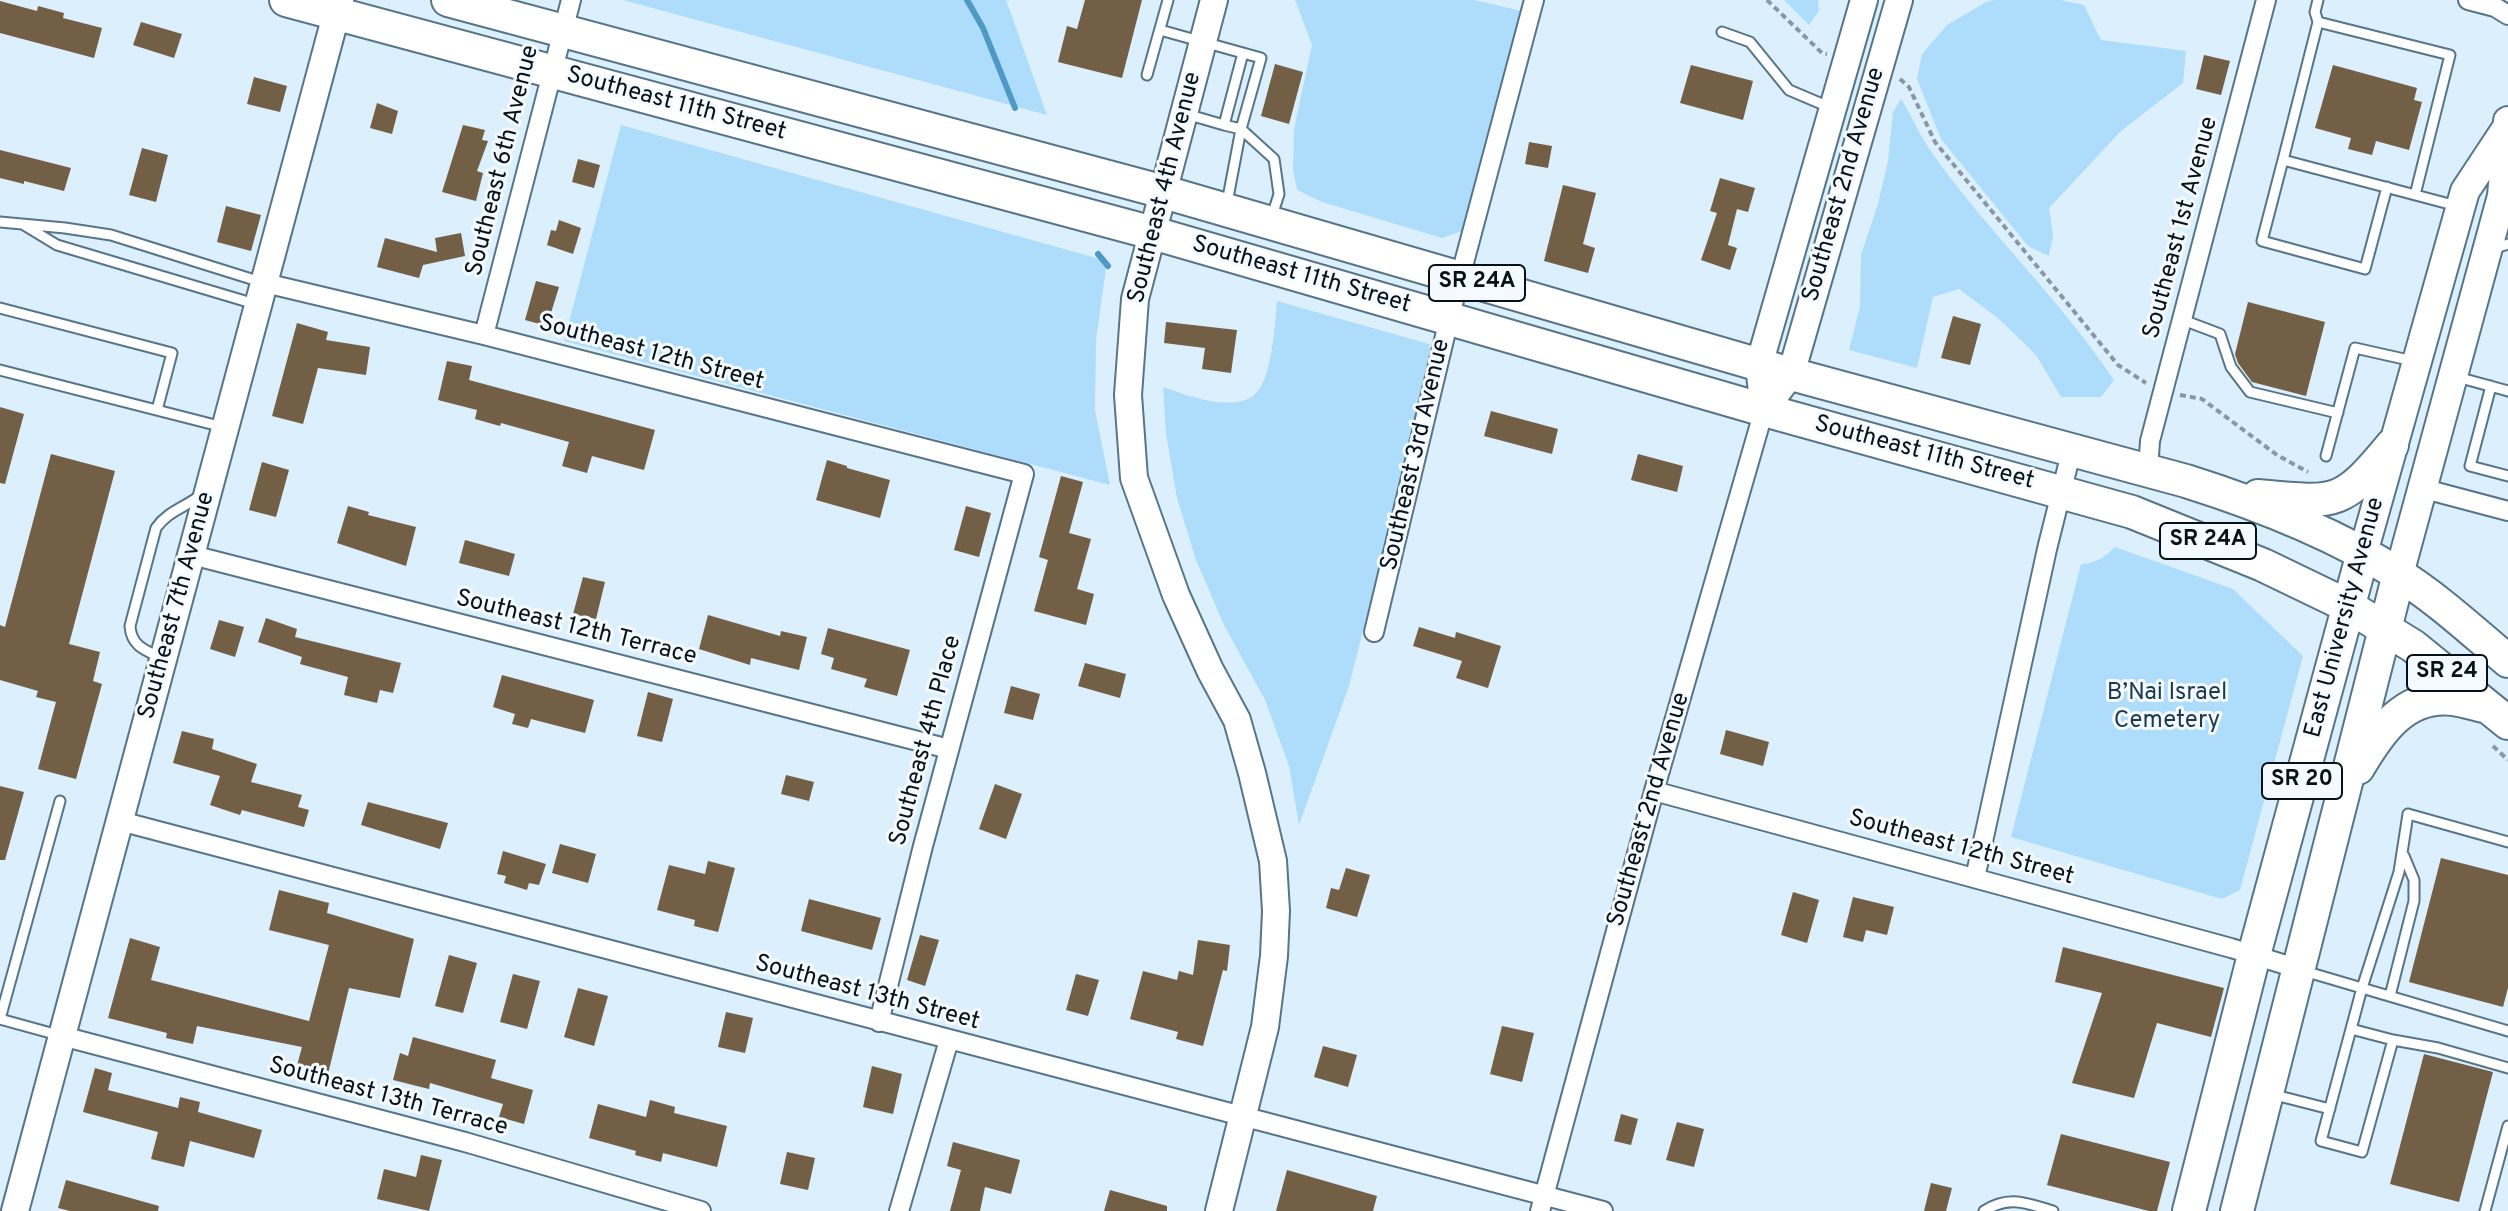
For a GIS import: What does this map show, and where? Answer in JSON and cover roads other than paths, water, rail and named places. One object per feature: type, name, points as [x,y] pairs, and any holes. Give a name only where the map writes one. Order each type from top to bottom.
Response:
[{"type":"highway","name":"Southeast 11th Street","points":[[286,0],[338,7],[552,71],[1153,233],[1764,410],[2062,491],[2132,512],[2197,537],[2348,606]]},
{"type":"highway","name":"Southeast 11th Street","points":[[448,0],[1164,192],[1759,365],[2148,470],[2221,492],[2363,553],[2399,574]]},
{"type":"highway","points":[[2221,492],[2327,500],[2355,487],[2392,445]]},
{"type":"highway","name":"East University Avenue","points":[[2189,1211],[2254,955],[2363,553]]},
{"type":"highway","name":"East University Avenue","points":[[2237,1211],[2399,574]]},
{"type":"highway","name":"SR 24","points":[[2399,574],[2500,650]]},
{"type":"highway","name":"SR 24","points":[[2348,606],[2413,646],[2499,715]]},
{"type":"highway","points":[[2342,795],[2375,739],[2394,717],[2411,706],[2428,700],[2452,699],[2499,715]]},
{"type":"main road","name":"East University Avenue","points":[[2363,553],[2465,191],[2507,129]]},
{"type":"main road","name":"East University Avenue","points":[[2399,574],[2453,376],[2498,247],[2507,129]]},
{"type":"street","name":"Southeast 6th Avenue","points":[[484,335],[571,0]]},
{"type":"street","name":"Southeast 4th Avenue","points":[[1214,0],[1135,299],[1128,395],[1134,478],[1164,565],[1210,670],[1237,720],[1273,861],[1276,911],[1274,956],[1265,1027],[1244,1118]]},
{"type":"street","name":"Southeast 3rd Avenue","points":[[1374,632],[1449,319],[1534,0]]},
{"type":"street","name":"Southeast 2nd Avenue","points":[[1764,410],[1759,365],[1864,0]]},
{"type":"street","name":"Southeast 2nd Avenue","points":[[1542,1203],[1654,791],[1764,410],[1791,374],[1899,0]]},
{"type":"street","name":"Southeast 1st Avenue","points":[[2148,470],[2150,441],[2266,0]]},
{"type":"street","points":[[2468,0],[2495,7],[2508,15]]},
{"type":"street","name":"Southeast 7th Avenue","points":[[15,1211],[338,7]]},
{"type":"street","name":"Southeast 12th Street","points":[[262,294],[484,335],[1024,474]]},
{"type":"street","points":[[1975,878],[2072,449]]},
{"type":"street","name":"Southeast 4th Place","points":[[879,1022],[1024,474]]},
{"type":"street","points":[[2421,488],[2508,511]]},
{"type":"street","name":"Southeast 12th Terrace","points":[[192,555],[949,749]]},
{"type":"street","name":"Southeast 12th Street","points":[[1654,791],[2299,969]]},
{"type":"street","name":"Southeast 13th Street","points":[[120,821],[1244,1118],[1542,1203],[1603,1211]]},
{"type":"street","name":"Southeast 13th Terrace","points":[[62,1036],[465,1142],[701,1211]]},
{"type":"street","points":[[899,1211],[949,1040]]},
{"type":"street","points":[[1219,1211],[1244,1118]]},
{"type":"lane","points":[[1147,75],[1168,0]]},
{"type":"lane","points":[[2318,0],[2315,12],[2318,22],[2262,241],[2365,269],[2387,187]]},
{"type":"lane","points":[[2318,22],[2450,55],[2415,195]]},
{"type":"lane","points":[[1160,30],[1261,58],[1241,129],[1225,210]]},
{"type":"lane","points":[[1722,32],[1750,42],[1789,90],[1832,108]]},
{"type":"lane","points":[[1224,125],[1243,53]]},
{"type":"lane","points":[[1184,114],[1241,129],[1274,159],[1279,194],[1270,223]]},
{"type":"lane","points":[[2283,160],[2460,207]]},
{"type":"lane","points":[[0,222],[111,235],[262,294]]},
{"type":"lane","points":[[22,223],[57,245],[262,294]]},
{"type":"lane","points":[[0,308],[172,353],[157,410]]},
{"type":"lane","points":[[2183,320],[2220,334],[2231,367],[2250,392],[2338,413]]},
{"type":"lane","points":[[2326,456],[2355,348],[2416,362]]},
{"type":"lane","points":[[0,370],[226,428]]},
{"type":"lane","points":[[2453,376],[2508,391]]},
{"type":"lane","points":[[2491,386],[2470,466],[2508,476]]},
{"type":"lane","points":[[164,658],[141,649],[131,636],[130,626],[152,542],[156,528],[165,516],[185,507],[210,488]]},
{"type":"lane","points":[[60,801],[0,1019],[62,1036]]},
{"type":"lane","points":[[2393,1040],[2362,1152],[2321,1141],[2362,988],[2399,872],[2408,814],[2508,842]]},
{"type":"lane","points":[[2390,996],[2414,901],[2414,880],[2402,852]]},
{"type":"lane","points":[[2299,969],[2508,1031]]},
{"type":"lane","points":[[2351,1029],[2438,1048],[2508,1068]]},
{"type":"lane","points":[[2267,1092],[2330,1109]]},
{"type":"lane","points":[[2485,1211],[2508,1126]]},
{"type":"lane","points":[[1984,1211],[2003,1201],[2021,1202],[2053,1211]]},
{"type":"waterway","points":[[967,0],[983,28],[1015,108]]},
{"type":"waterway","points":[[1098,254],[1108,266]]},
{"type":"park label","name":"B’Nai Israel Cemetery","points":[[2167,708]]}]
